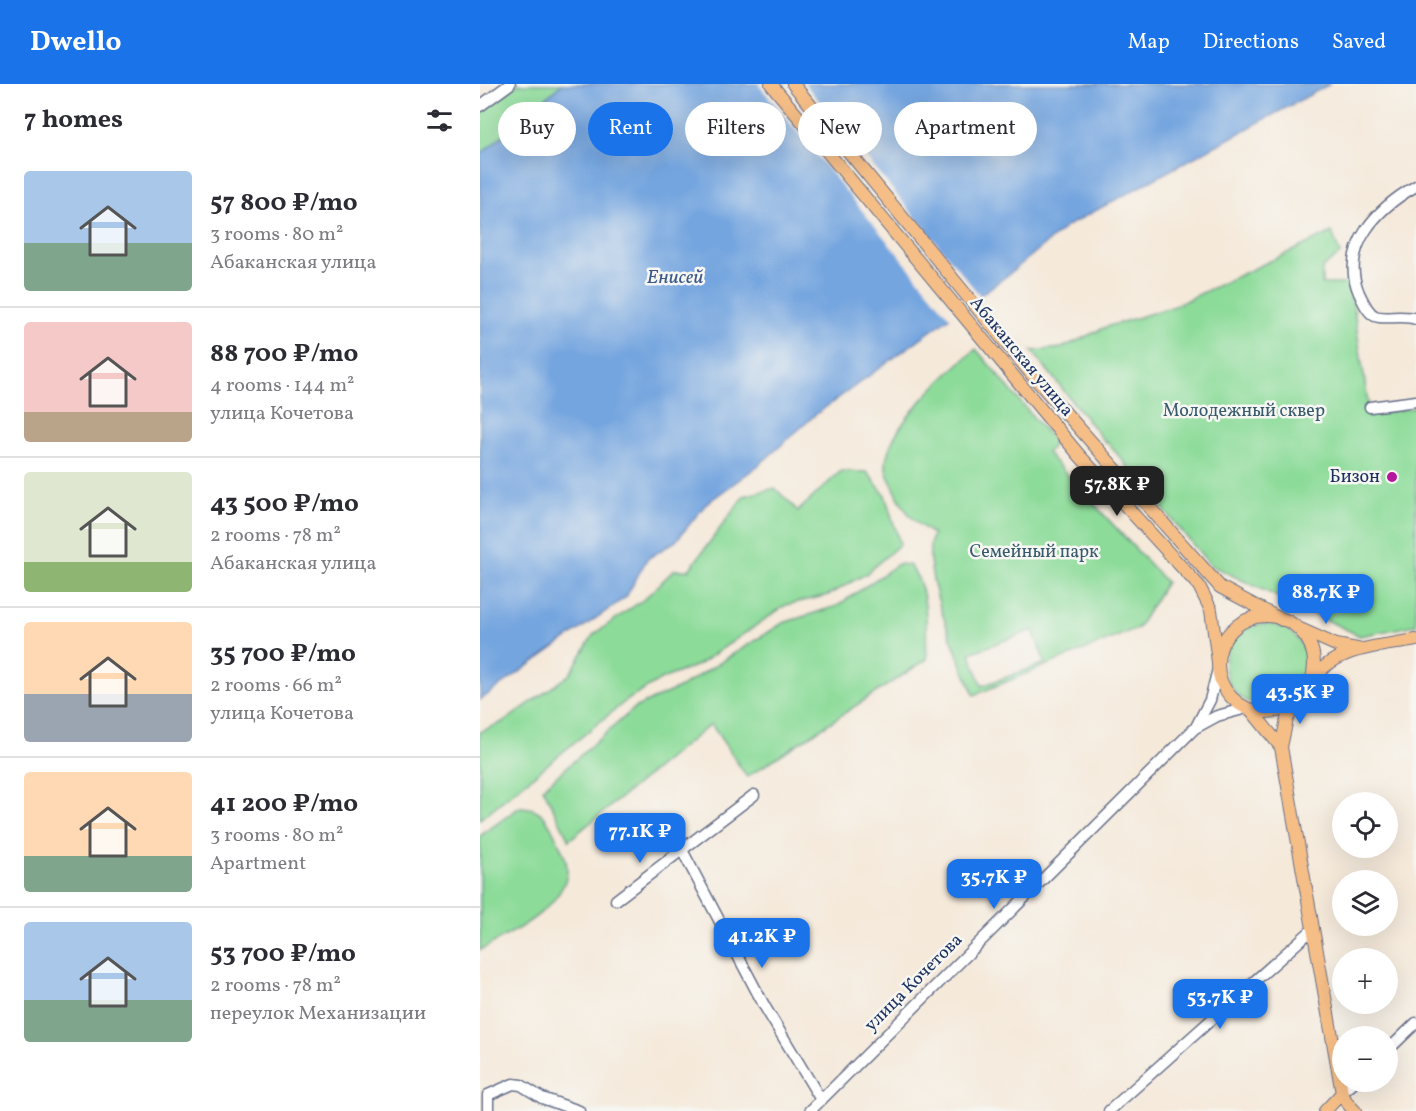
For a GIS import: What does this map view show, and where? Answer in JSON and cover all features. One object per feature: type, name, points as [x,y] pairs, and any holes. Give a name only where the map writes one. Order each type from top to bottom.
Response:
[{"type":"main road","name":"Абаканская улица","points":[[771,84],[1079,455],[1199,586],[1211,610],[1218,665]]},
{"type":"main road","name":"Абаканская улица","points":[[793,84],[1091,444],[1220,587],[1285,621]]},
{"type":"main road","points":[[1281,747],[1249,709],[1226,690],[1218,665],[1225,640],[1242,623],[1265,617],[1285,621],[1322,640],[1358,650]]},
{"type":"main road","points":[[1285,621],[1300,632],[1312,653],[1312,677],[1287,719],[1281,747],[1342,1094],[1354,1111]]},
{"type":"main road","points":[[1249,709],[1279,710],[1304,693],[1328,665],[1340,656],[1358,650],[1416,640]]},
{"type":"main road","points":[[1325,1111],[1342,1094]]},
{"type":"street","points":[[480,106],[510,84]]},
{"type":"street","points":[[1416,186],[1395,198],[1371,220],[1362,236],[1355,263],[1358,289],[1370,312],[1379,317],[1403,315],[1416,319]]},
{"type":"street","points":[[1370,407],[1416,400]]},
{"type":"street","name":"улица Кочетова","points":[[1196,728],[1210,700],[1218,665]]},
{"type":"street","name":"улица Кочетова","points":[[810,1111],[1196,728],[1217,716],[1249,709]]},
{"type":"street","points":[[616,900],[754,795]]},
{"type":"street","points":[[682,850],[765,1007],[821,1100]]},
{"type":"street","points":[[1109,1111],[1313,929]]},
{"type":"street","points":[[1398,1040],[1416,1023]]},
{"type":"street","points":[[488,1111],[484,1097],[513,1084],[521,1085],[542,1098],[579,1111]]},
{"type":"green space","points":[[518,84],[562,84],[541,102],[498,102],[498,139],[480,155],[480,114]]},
{"type":"green space","name":"Молодежный сквер","points":[[1332,232],[1340,254],[1322,268],[1322,284],[1350,284],[1370,416],[1416,407],[1416,625],[1360,636],[1210,565],[1105,442],[1032,351],[1062,348],[1106,327],[1172,307]]},
{"type":"green space","name":"Семейный парк","points":[[976,349],[1055,443],[1047,453],[1166,582],[1138,628],[974,695],[951,638],[936,591],[930,550],[933,534],[920,525],[906,510],[886,468],[888,453],[906,419],[935,386]],"holes":[[[1033,630],[1045,663],[982,686],[970,653]]]},
{"type":"green space","points":[[841,471],[867,472],[885,495],[900,544],[866,574],[828,595],[786,605],[698,665],[662,679],[627,700],[480,819],[480,732],[505,721],[570,674],[593,635],[644,599],[674,570],[689,570],[744,496],[775,488],[798,511]]},
{"type":"green space","points":[[898,564],[909,565],[921,585],[926,610],[927,659],[747,777],[711,724],[569,840],[543,788],[636,707],[681,687],[783,623],[837,606]]},
{"type":"green space","points":[[1266,624],[1282,627],[1295,636],[1304,649],[1307,665],[1304,681],[1295,694],[1282,703],[1266,706],[1250,703],[1237,694],[1228,681],[1225,665],[1228,649],[1237,636],[1250,627]]},
{"type":"green space","points":[[520,807],[537,811],[545,817],[563,852],[567,872],[556,898],[545,909],[519,928],[480,950],[480,836]]},
{"type":"water","name":"Енисей","points":[[562,84],[1330,84],[1067,226],[1008,275],[815,415],[759,465],[706,504],[676,541],[647,559],[626,597],[480,700],[480,155],[498,139],[498,156],[576,156],[576,102],[541,102]]},
{"type":"pier","points":[[758,84],[805,84],[820,102],[798,102],[798,133],[786,118],[786,102],[773,102]]},
{"type":"pier","points":[[817,156],[865,156],[982,298],[952,320]]},
{"type":"place","name":"Бизон","points":[[1392,477]]}]
